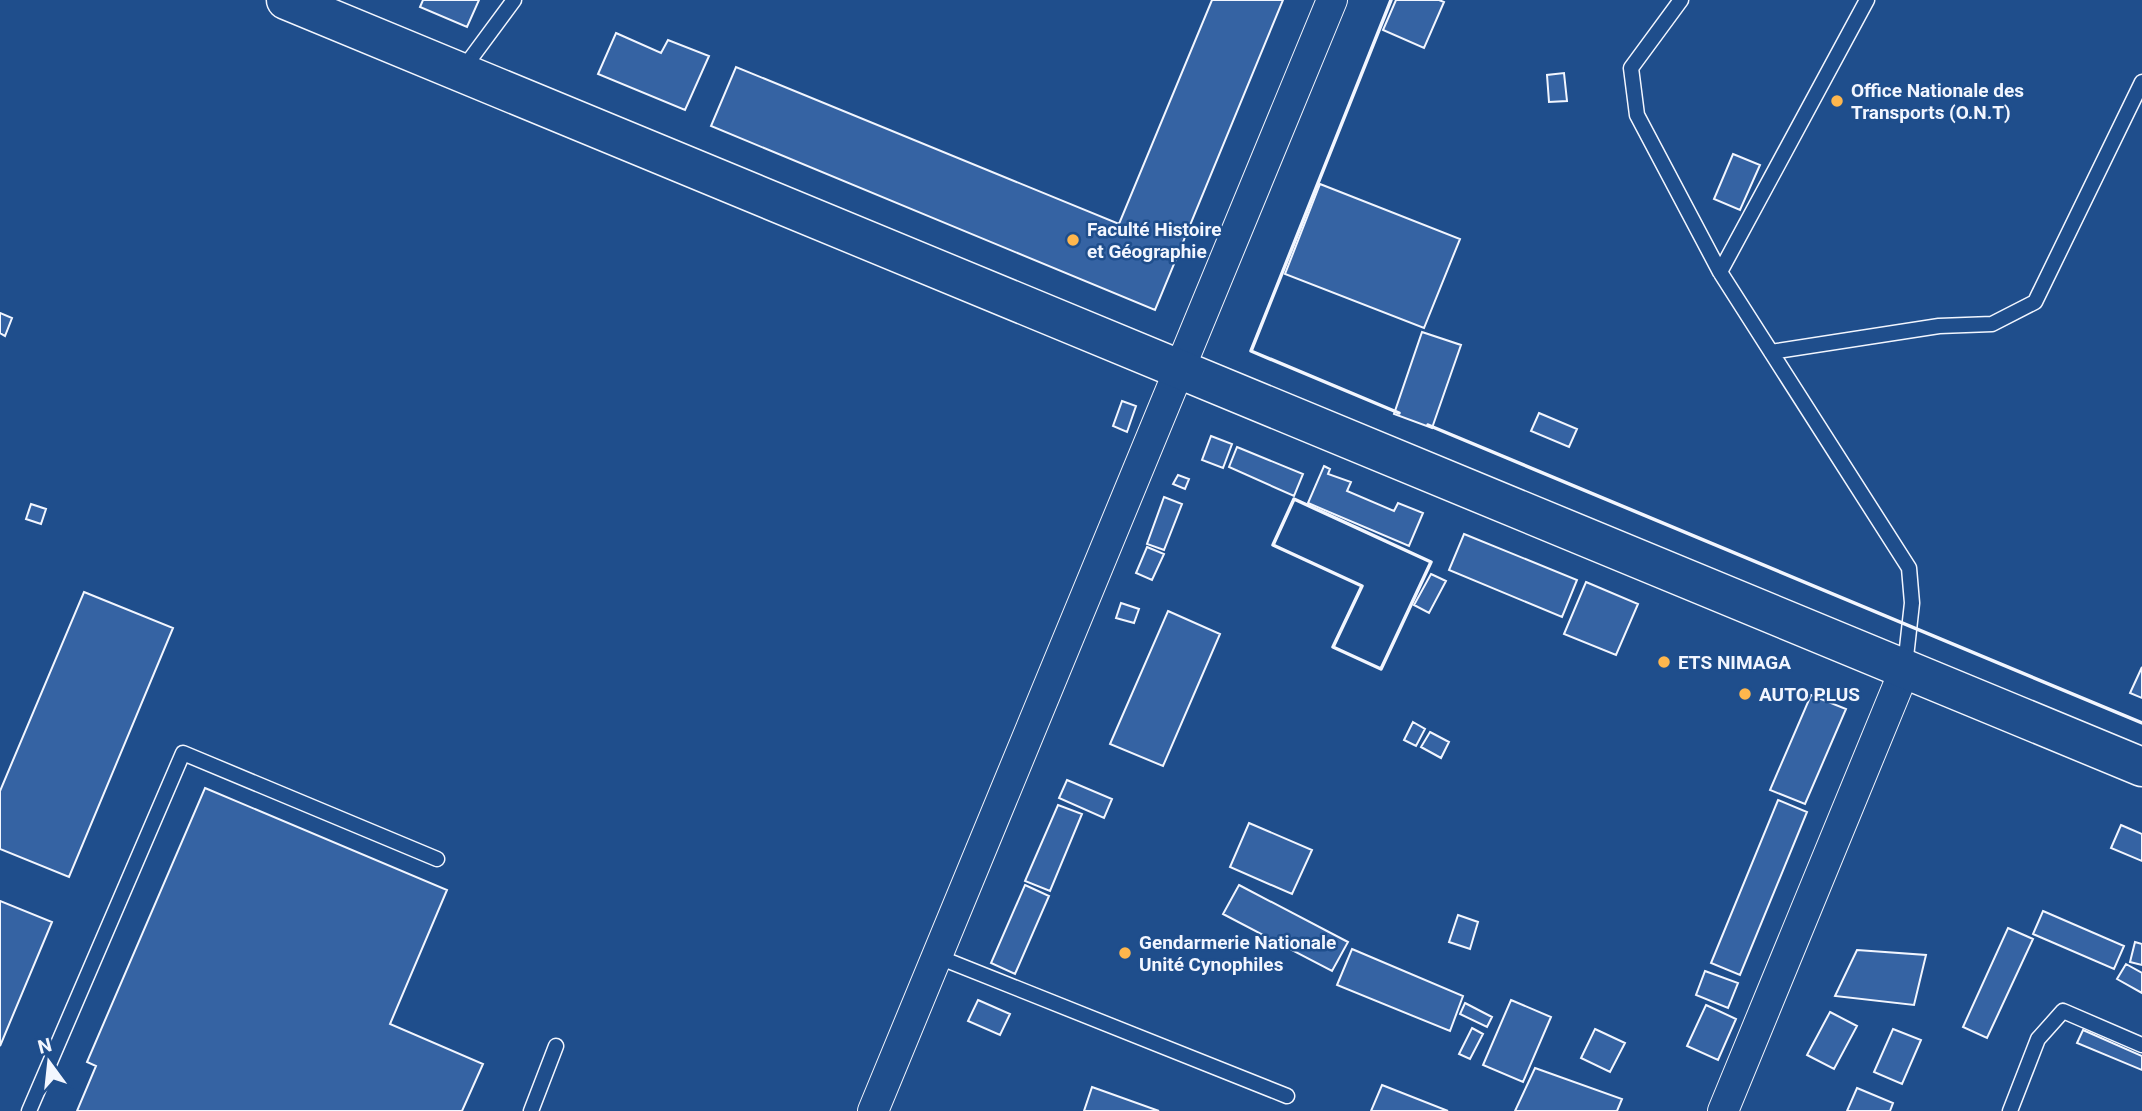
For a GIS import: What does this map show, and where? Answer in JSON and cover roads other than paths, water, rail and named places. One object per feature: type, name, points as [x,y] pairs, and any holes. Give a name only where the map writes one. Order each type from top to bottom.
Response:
[{"type":"street","points":[[286,0],[2142,767]]},
{"type":"street","points":[[873,1111],[1332,0]]},
{"type":"street","points":[[1723,1111],[1905,669]]},
{"type":"lane","points":[[461,72],[514,0]]},
{"type":"lane","points":[[1681,0],[1631,68],[1637,115],[1720,272],[1909,568],[1912,603],[1905,669]]},
{"type":"lane","points":[[1720,272],[1867,0]]},
{"type":"lane","points":[[1770,352],[1939,326],[1993,324],[2035,303],[2142,82]]},
{"type":"lane","points":[[29,1111],[183,753],[437,859]]},
{"type":"lane","points":[[936,956],[1287,1096]]},
{"type":"lane","points":[[2010,1111],[2038,1039],[2063,1011],[2142,1045]]},
{"type":"lane","points":[[531,1111],[556,1046]]},
{"type":"place","name":"Office Nationale des Transports (O.N.T)","points":[[1837,101]]},
{"type":"place","name":"Faculté Histoire et Géographie","points":[[1073,240]]},
{"type":"place","name":"ETS NIMAGA","points":[[1664,662]]},
{"type":"place","name":"AUTO PLUS","points":[[1745,694]]},
{"type":"place","name":"Gendarmerie Nationale Unité Cynophiles","points":[[1125,953]]}]
